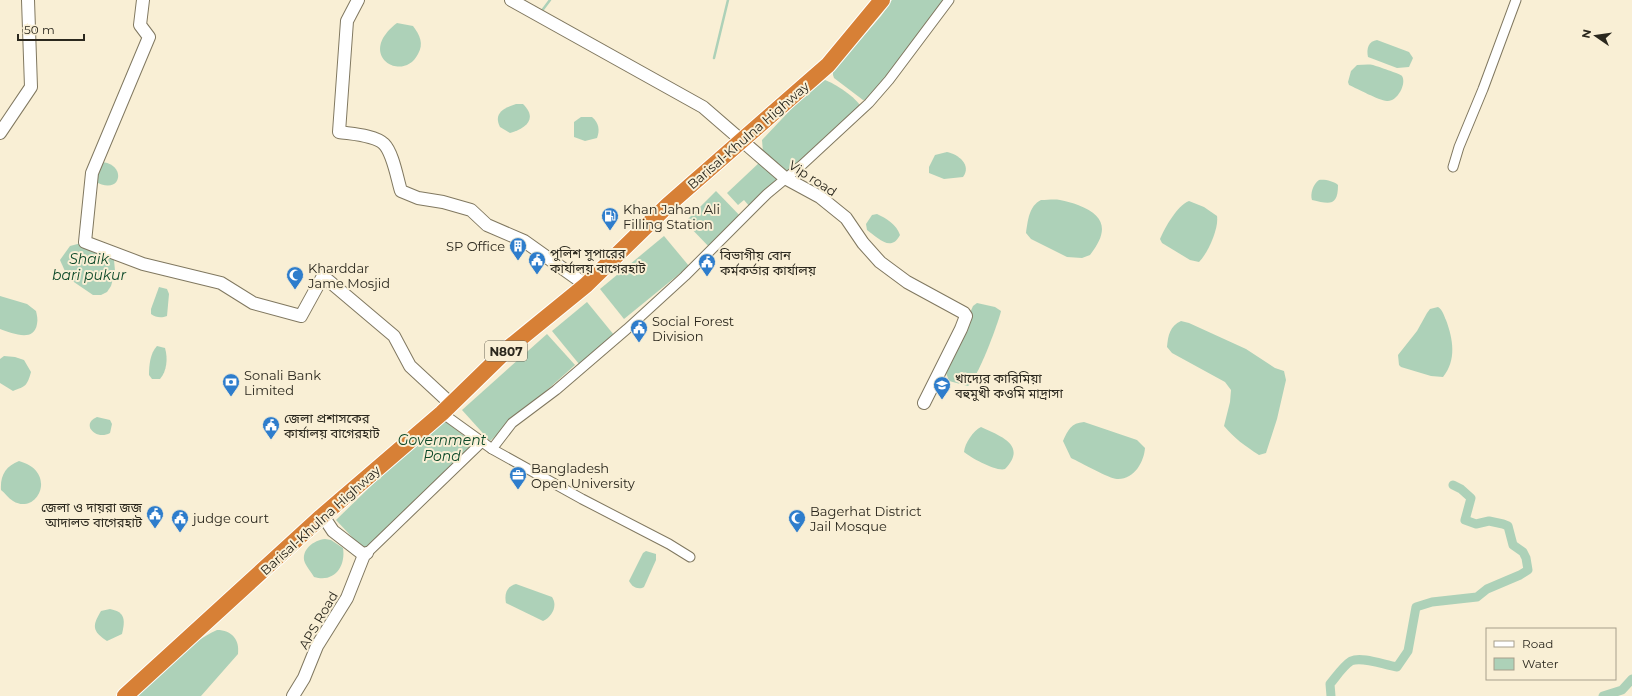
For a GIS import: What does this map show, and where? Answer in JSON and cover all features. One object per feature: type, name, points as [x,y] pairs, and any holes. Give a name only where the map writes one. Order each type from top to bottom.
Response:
[{"type":"highway","name":"Barisal-Khulna Highway","points":[[125,696],[322,517],[446,408],[511,346],[586,285],[668,205],[828,65],[882,0]]},
{"type":"street","points":[[0,133],[31,87],[28,0]]},
{"type":"street","points":[[143,0],[140,25],[149,37],[92,173],[84,242],[143,264],[221,283],[253,303],[301,316],[323,276],[394,336],[410,366],[446,408],[492,448],[582,499],[669,544],[690,557]]},
{"type":"street","points":[[358,0],[347,21],[339,132],[371,138],[383,144],[390,153],[401,190],[418,198],[448,203],[472,210],[488,225],[524,241],[586,285]]},
{"type":"street","name":"Vip road","points":[[511,0],[703,107],[785,178],[820,197],[846,218],[863,243],[880,262],[907,282],[966,315],[924,403]]},
{"type":"street","points":[[492,448],[512,423],[556,390],[627,329],[685,276],[747,213],[869,103],[889,80],[950,0]]},
{"type":"street","points":[[1453,167],[1459,147],[1483,89],[1516,0]]},
{"type":"street","points":[[322,517],[333,531],[365,554],[483,441]]},
{"type":"street","name":"APS Road","points":[[293,696],[304,678],[317,646],[347,598],[365,554]]},
{"type":"water","points":[[892,0],[944,0],[931,20],[868,99],[863,100],[834,78],[833,71],[881,16]]},
{"type":"water","points":[[397,23],[413,26],[418,33],[421,43],[418,54],[411,63],[402,66],[394,66],[386,62],[381,55],[380,46],[385,35]]},
{"type":"water","points":[[1377,40],[1409,52],[1413,58],[1409,67],[1397,68],[1368,57],[1367,51],[1370,43]]},
{"type":"water","points":[[1357,65],[1373,65],[1401,75],[1403,83],[1400,92],[1394,99],[1387,101],[1373,97],[1349,85],[1348,82],[1351,71]]},
{"type":"water","points":[[825,80],[845,91],[859,103],[861,107],[790,172],[784,171],[763,152],[762,140],[797,103]]},
{"type":"water","points":[[516,104],[523,104],[530,114],[530,118],[525,126],[510,133],[500,127],[498,118],[504,109]]},
{"type":"water","points":[[581,117],[592,117],[594,119],[598,127],[597,138],[585,141],[574,137],[574,122]]},
{"type":"water","points":[[947,152],[955,155],[965,164],[966,168],[963,177],[944,179],[929,173],[929,167],[935,155]]},
{"type":"water","points":[[761,161],[779,180],[750,207],[744,200],[738,205],[727,193]]},
{"type":"water","points":[[100,162],[115,167],[118,172],[116,182],[111,185],[104,185],[94,181]]},
{"type":"water","points":[[1319,180],[1334,182],[1338,185],[1336,197],[1331,202],[1328,203],[1312,200],[1312,189]]},
{"type":"water","points":[[716,191],[745,221],[714,252],[685,222]]},
{"type":"water","points":[[1041,200],[1067,201],[1088,209],[1095,214],[1102,226],[1102,232],[1096,247],[1090,255],[1082,258],[1067,257],[1031,239],[1026,233],[1028,218],[1034,206]]},
{"type":"water","points":[[1189,201],[1204,207],[1217,216],[1216,227],[1212,240],[1206,253],[1199,262],[1190,260],[1162,243],[1160,239],[1168,223],[1176,212],[1180,207]]},
{"type":"water","points":[[877,214],[891,222],[899,231],[900,235],[892,243],[884,242],[867,230],[866,224],[872,215]]},
{"type":"water","points":[[664,236],[689,266],[624,319],[600,289]]},
{"type":"water","name":"Shaik bari pukur","points":[[85,242],[105,252],[114,260],[115,271],[111,286],[107,292],[101,295],[93,295],[68,278],[60,260],[70,246]]},
{"type":"water","points":[[159,287],[167,289],[169,294],[167,316],[163,317],[157,317],[151,314],[151,309]]},
{"type":"water","points":[[0,296],[27,304],[36,311],[37,324],[32,333],[22,335],[10,333],[0,329]]},
{"type":"water","points":[[587,302],[614,335],[579,364],[552,331]]},
{"type":"water","points":[[977,303],[995,307],[1001,311],[982,363],[977,374],[968,386],[949,381],[945,370],[973,306]]},
{"type":"water","points":[[1438,307],[1442,311],[1446,320],[1452,342],[1452,357],[1443,377],[1431,376],[1401,367],[1399,365],[1398,355],[1417,331],[1430,309]]},
{"type":"water","points":[[1181,321],[1189,323],[1246,349],[1275,368],[1284,371],[1286,380],[1277,419],[1266,453],[1259,455],[1240,442],[1224,426],[1230,402],[1231,390],[1225,382],[1172,353],[1167,347],[1170,331],[1174,325]]},
{"type":"water","name":"Government Pond","points":[[547,334],[575,365],[490,441],[462,410]]},
{"type":"water","points":[[157,346],[165,348],[166,364],[160,379],[152,379],[149,375],[151,356]]},
{"type":"water","points":[[4,356],[24,360],[31,372],[25,385],[21,388],[13,391],[0,383],[0,359]]},
{"type":"water","points":[[97,417],[110,420],[112,424],[110,433],[100,435],[92,431],[90,424],[92,420]]},
{"type":"water","name":"Government Pond","points":[[441,418],[476,445],[365,551],[336,520]]},
{"type":"water","points":[[1084,422],[1137,440],[1145,448],[1143,459],[1137,469],[1128,477],[1117,479],[1071,458],[1063,441],[1070,428],[1076,424]]},
{"type":"water","points":[[981,427],[1003,438],[1009,442],[1013,448],[1014,454],[1005,469],[990,467],[964,452],[970,438],[975,431]]},
{"type":"water","points":[[19,461],[31,466],[38,474],[41,482],[40,491],[36,498],[30,503],[22,504],[13,501],[1,490],[3,476],[7,468]]},
{"type":"water","points":[[325,539],[331,540],[343,548],[343,561],[337,572],[333,575],[327,578],[314,577],[305,563],[304,554],[309,546],[317,541]]},
{"type":"water","points":[[646,551],[656,554],[656,560],[644,587],[636,588],[629,581],[643,553]]},
{"type":"water","points":[[516,584],[552,597],[554,600],[554,607],[549,617],[543,621],[506,603],[505,597],[508,589]]},
{"type":"water","points":[[110,609],[119,612],[122,615],[124,625],[122,634],[107,641],[98,634],[95,624],[101,611]]},
{"type":"water","points":[[217,630],[227,632],[234,637],[238,644],[238,654],[201,696],[137,696],[185,651],[206,635]]},
{"type":"waterway","points":[[541,12],[550,0]]},
{"type":"waterway","points":[[714,58],[728,0]]},
{"type":"waterway","points":[[1331,696],[1330,684],[1342,669],[1351,661],[1367,660],[1397,667],[1408,651],[1416,607],[1432,602],[1477,597],[1487,589],[1528,570],[1526,558],[1523,552],[1513,545],[1508,526],[1489,521],[1476,524],[1465,520],[1471,498],[1461,489],[1453,485]]},
{"type":"waterway","points":[[1603,696],[1622,690],[1632,679]]},
{"type":"place","name":"Khan Jahan Ali Filling Station","points":[[610,231]]},
{"type":"place","name":"SP Office","points":[[518,261]]},
{"type":"place","name":"পুলিশ সুপারের কার্যালয় বাগেরহাট","points":[[537,275]]},
{"type":"place","name":"বিভাগীয় বোন কর্মকর্তার কার্যালয়","points":[[707,277]]},
{"type":"place","name":"Kharddar Jame Mosjid","points":[[295,290]]},
{"type":"place","name":"Social Forest Division","points":[[639,343]]},
{"type":"place","name":"Sonali Bank Limited","points":[[231,397]]},
{"type":"place","name":"খাদ্যের কারিমিয়া বহুমুখী কওমি মাদ্রাসা","points":[[942,400]]},
{"type":"place","name":"জেলা প্রশাসকের কার্যালয় বাগেরহাট","points":[[271,440]]},
{"type":"place","name":"Bangladesh Open University","points":[[518,490]]},
{"type":"place","name":"জেলা ও দায়রা জজ আদালত বাগেরহাট","points":[[155,529]]},
{"type":"place","name":"judge court","points":[[180,533]]},
{"type":"place","name":"Bagerhat District Jail Mosque","points":[[797,533]]}]
